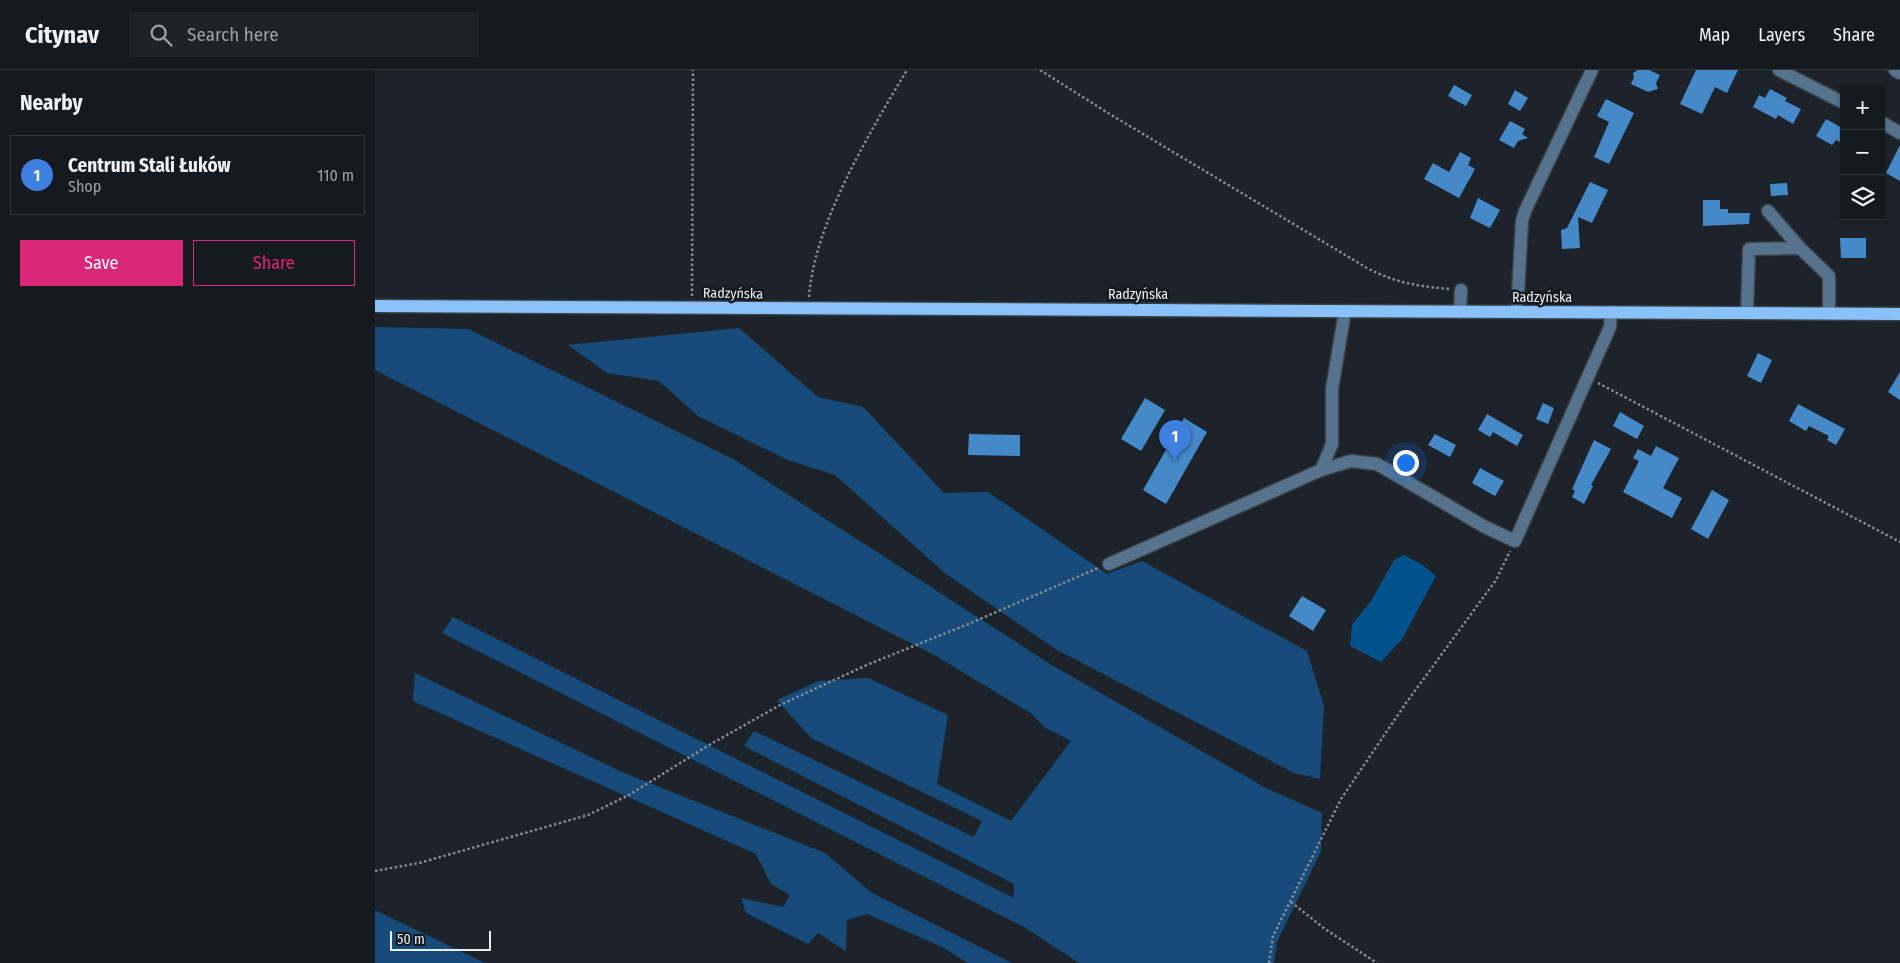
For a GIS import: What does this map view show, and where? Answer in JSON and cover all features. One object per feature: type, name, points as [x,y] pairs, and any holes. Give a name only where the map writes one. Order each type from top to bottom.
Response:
[{"type":"main road","name":"Radzyńska","points":[[375,306],[1900,314]]},
{"type":"street","points":[[1517,312],[1521,231],[1525,211],[1592,70]]},
{"type":"street","points":[[1779,70],[1840,101]]},
{"type":"street","points":[[1895,70],[1900,73]]},
{"type":"street","points":[[1885,124],[1900,133]]},
{"type":"street","points":[[1768,211],[1800,248],[1829,276],[1829,313]]},
{"type":"street","points":[[1747,313],[1749,249],[1800,248]]},
{"type":"street","points":[[1460,312],[1461,290]]},
{"type":"street","points":[[1321,470],[1332,444],[1332,389],[1345,311]]},
{"type":"street","points":[[1109,564],[1321,470],[1351,461],[1377,464],[1485,527],[1515,540],[1610,327],[1611,312]]},
{"type":"path","points":[[693,70],[693,308]]},
{"type":"path","points":[[809,308],[810,286],[817,253],[839,197],[869,133],[907,70]]},
{"type":"path","points":[[1040,70],[1107,113],[1367,268],[1392,280],[1413,286],[1461,290]]},
{"type":"path","points":[[1587,378],[1900,542]]},
{"type":"path","points":[[1269,963],[1273,936],[1341,799],[1406,703],[1495,580],[1515,540]]},
{"type":"path","points":[[375,871],[419,863],[588,815],[629,795],[709,745],[782,704],[869,664],[967,626],[1109,564]]},
{"type":"path","points":[[1291,902],[1325,929],[1377,963]]},
{"type":"shaded area","points":[[375,327],[468,329],[733,459],[1050,664],[1266,788],[1322,813],[1321,851],[1277,942],[1274,963],[1079,963],[1024,927],[442,633],[453,617],[1014,898],[1014,884],[744,746],[754,731],[974,837],[982,821],[811,738],[777,700],[818,681],[868,678],[948,715],[937,784],[1011,821],[1071,741],[1044,727],[1032,714],[936,656],[375,370]]},
{"type":"shaded area","points":[[739,328],[818,397],[863,407],[944,493],[988,492],[1107,574],[1142,561],[1307,651],[1324,706],[1320,779],[1294,773],[1057,650],[946,574],[835,475],[788,460],[698,416],[659,381],[607,373],[568,345]]},
{"type":"shaded area","points":[[1404,555],[1423,565],[1436,576],[1402,639],[1381,662],[1350,646],[1352,625],[1371,601],[1394,560]]},
{"type":"shaded area","points":[[415,673],[622,772],[825,853],[872,893],[1012,963],[968,963],[942,947],[867,914],[847,920],[846,951],[818,933],[808,944],[746,913],[741,898],[783,907],[790,895],[771,884],[756,854],[413,701]]},
{"type":"shaded area","points":[[375,910],[485,963],[375,963]]},
{"type":"building","points":[[1638,70],[1649,70],[1660,75],[1656,83],[1658,89],[1648,92],[1631,84],[1634,77],[1633,73]]},
{"type":"building","points":[[1696,70],[1738,70],[1727,93],[1715,87],[1702,114],[1680,104]]},
{"type":"building","points":[[1454,85],[1472,95],[1466,106],[1448,96]]},
{"type":"building","points":[[1770,89],[1787,98],[1785,101],[1801,109],[1793,124],[1778,115],[1776,119],[1753,107],[1759,95],[1765,98]]},
{"type":"building","points":[[1515,90],[1528,98],[1520,111],[1508,104]]},
{"type":"building","points":[[1606,99],[1634,113],[1609,164],[1594,157],[1609,122],[1597,116]]},
{"type":"building","points":[[1826,119],[1840,127],[1840,142],[1836,140],[1832,145],[1816,136]]},
{"type":"building","points":[[1510,121],[1525,129],[1522,134],[1528,138],[1518,141],[1514,148],[1499,140]]},
{"type":"building","points":[[1900,145],[1900,181],[1886,173]]},
{"type":"building","points":[[1460,152],[1471,158],[1468,165],[1475,169],[1459,198],[1424,179],[1433,163],[1449,172]]},
{"type":"building","points":[[1590,182],[1608,190],[1592,223],[1578,217],[1580,248],[1562,249],[1561,230],[1567,228]]},
{"type":"building","points":[[1787,183],[1788,195],[1771,196],[1770,184]]},
{"type":"building","points":[[1478,198],[1500,210],[1490,228],[1470,218]]},
{"type":"building","points":[[1703,200],[1720,200],[1720,209],[1728,209],[1728,213],[1750,213],[1749,224],[1703,226]]},
{"type":"building","points":[[1840,238],[1866,238],[1866,258],[1841,258]]},
{"type":"building","points":[[1758,353],[1772,360],[1761,383],[1747,376]]},
{"type":"building","points":[[1900,372],[1900,400],[1888,392]]},
{"type":"building","points":[[1145,398],[1165,410],[1141,451],[1121,439]]},
{"type":"building","points":[[1543,403],[1554,408],[1548,424],[1536,419]]},
{"type":"building","points":[[1798,404],[1845,429],[1836,445],[1827,440],[1829,436],[1809,426],[1806,431],[1789,421]]},
{"type":"building","points":[[1620,412],[1644,426],[1637,439],[1613,426]]},
{"type":"building","points":[[1487,414],[1523,435],[1517,446],[1493,432],[1490,437],[1478,430]]},
{"type":"building","points":[[1184,418],[1207,432],[1166,504],[1143,490]]},
{"type":"building","points":[[969,434],[1020,435],[1020,456],[968,455]]},
{"type":"building","points":[[1435,434],[1456,445],[1450,457],[1428,445]]},
{"type":"building","points":[[1594,440],[1611,449],[1591,485],[1593,486],[1584,504],[1572,497],[1575,491],[1572,489]]},
{"type":"building","points":[[1656,446],[1679,458],[1663,488],[1682,498],[1672,518],[1623,492],[1639,461],[1633,458],[1638,449],[1651,456]]},
{"type":"building","points":[[1480,468],[1504,481],[1495,496],[1472,483]]},
{"type":"building","points":[[1712,490],[1729,500],[1708,539],[1691,529]]},
{"type":"building","points":[[1302,596],[1326,610],[1313,631],[1289,616]]},
{"type":"place","name":"Centrum Stali Łuków","points":[[1175,461]]}]
